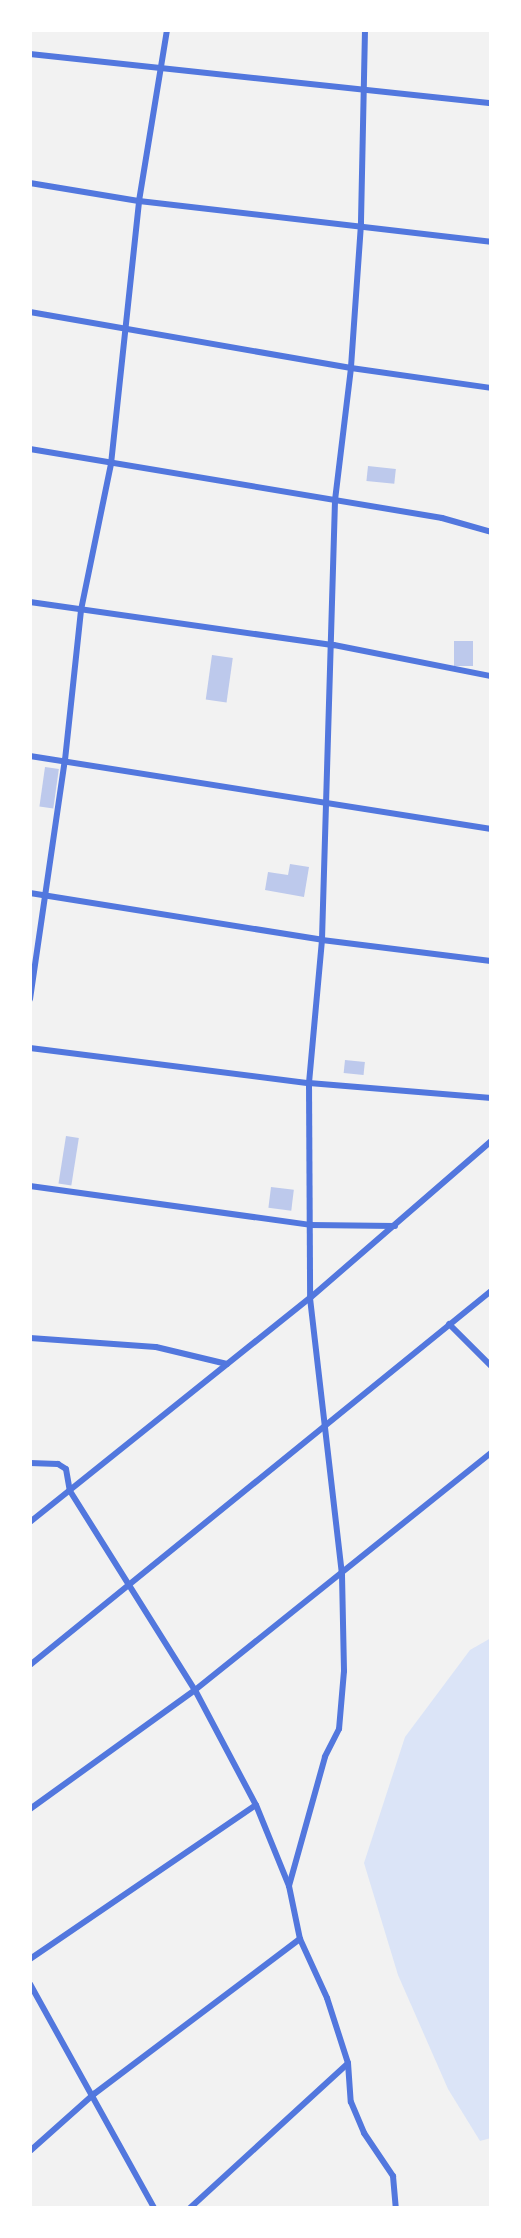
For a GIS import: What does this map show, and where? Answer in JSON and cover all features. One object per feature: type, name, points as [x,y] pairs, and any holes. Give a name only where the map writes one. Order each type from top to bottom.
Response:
[{"type":"street","points":[[30,999],[65,760],[81,610],[111,464],[139,201],[167,30]]},
{"type":"street","points":[[289,1886],[326,1757],[339,1729],[344,1671],[342,1575],[310,1298],[309,1083],[322,940],[334,645],[335,501],[351,368],[360,224],[361,92],[365,30]]},
{"type":"street","points":[[30,54],[361,92],[491,103]]},
{"type":"street","points":[[30,183],[139,201],[360,224],[491,242]]},
{"type":"street","points":[[30,312],[351,368],[491,388]]},
{"type":"street","points":[[30,448],[111,464],[442,518],[491,532]]},
{"type":"street","points":[[30,602],[334,645],[491,676]]},
{"type":"street","points":[[30,756],[328,801],[491,829]]},
{"type":"street","points":[[30,892],[322,940],[491,961]]},
{"type":"street","points":[[30,1048],[309,1083],[491,1098]]},
{"type":"street","points":[[30,1522],[310,1298],[491,1142]]},
{"type":"street","points":[[30,1186],[310,1225],[396,1226]]},
{"type":"street","points":[[30,1665],[491,1291]]},
{"type":"street","points":[[449,1324],[491,1366]]},
{"type":"street","points":[[30,1338],[156,1347],[227,1364]]},
{"type":"street","points":[[30,1809],[195,1690],[342,1575],[491,1453]]},
{"type":"street","points":[[30,1463],[63,1466],[70,1491],[195,1690],[256,1805],[289,1886],[300,1939],[327,1998],[348,2063],[351,2102],[364,2133],[393,2176],[396,2208]]},
{"type":"street","points":[[30,1959],[256,1805]]},
{"type":"street","points":[[30,2151],[94,2094],[300,1939]]},
{"type":"street","points":[[30,1984],[94,2094],[154,2208]]},
{"type":"street","points":[[190,2208],[348,2063]]},
{"type":"shaded area","points":[[491,1638],[491,2138],[480,2141],[448,2089],[398,1975],[364,1863],[405,1737],[470,1650]]},
{"type":"building","points":[[368,466],[396,469],[394,484],[366,481]]},
{"type":"building","points":[[454,641],[473,641],[473,666],[454,666]]},
{"type":"building","points":[[212,655],[233,658],[227,702],[206,700]]},
{"type":"building","points":[[45,767],[59,769],[53,809],[39,807]]},
{"type":"building","points":[[290,864],[309,867],[304,897],[265,890],[268,872],[288,875]]},
{"type":"building","points":[[345,1060],[365,1062],[364,1075],[344,1073]]},
{"type":"building","points":[[66,1136],[79,1138],[71,1185],[58,1183]]},
{"type":"building","points":[[271,1187],[294,1190],[291,1211],[268,1208]]}]
